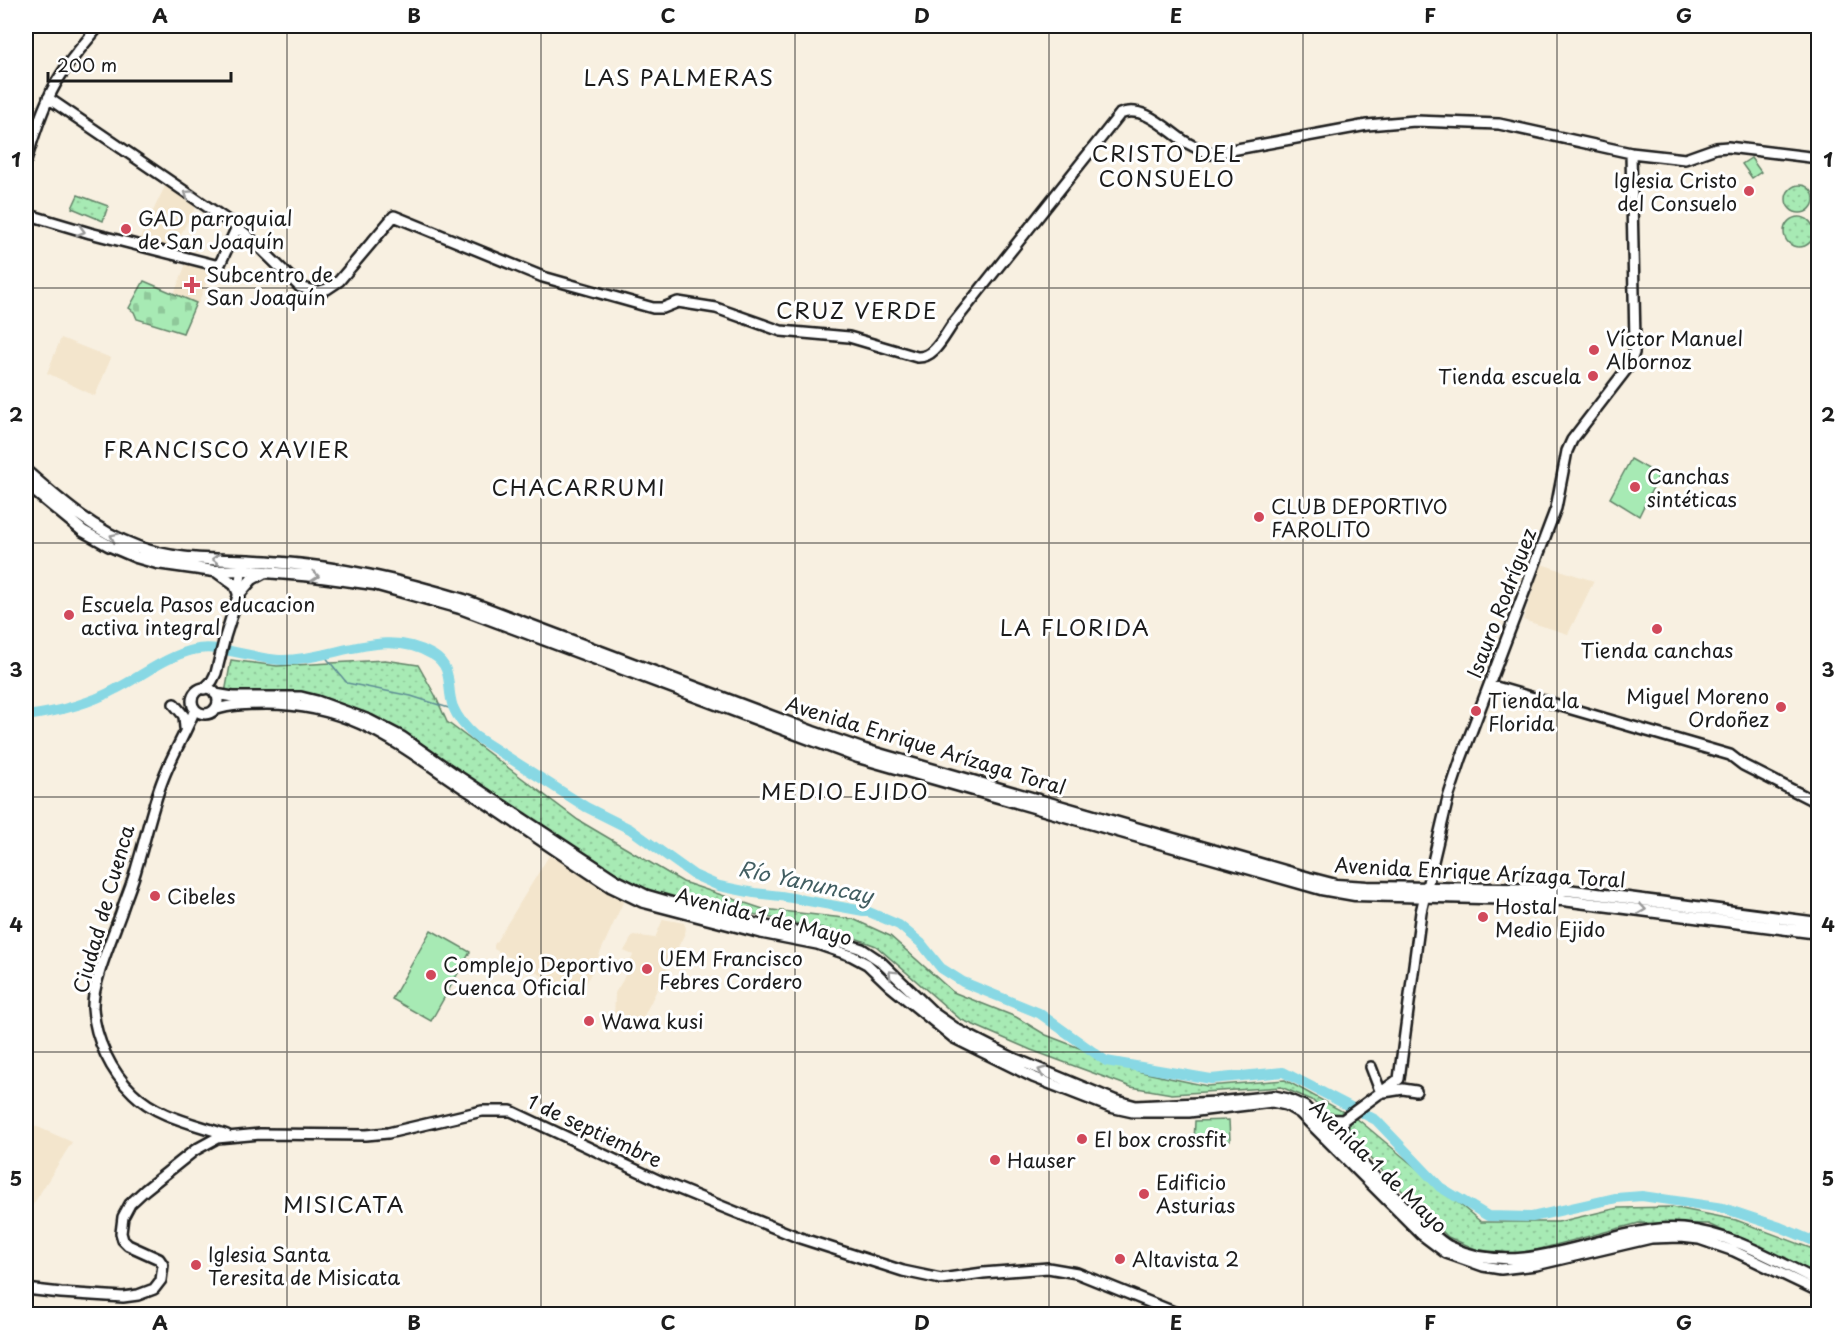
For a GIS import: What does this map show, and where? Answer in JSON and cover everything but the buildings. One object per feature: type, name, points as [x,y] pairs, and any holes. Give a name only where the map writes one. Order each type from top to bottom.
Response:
[{"type":"main road","name":"Avenida Enrique Arízaga Toral","points":[[26,471],[69,509],[91,524],[137,547],[173,556],[242,565],[338,568],[417,586],[464,600],[864,750],[1336,885],[1563,900],[1818,933]]},
{"type":"main road","name":"Avenida Enrique Arízaga Toral","points":[[26,484],[83,531],[130,555],[157,563],[214,571],[242,565],[266,572],[374,584],[460,609],[858,757],[1321,889],[1355,895],[1567,890],[1818,923]]},
{"type":"main road","points":[[214,571],[235,585],[238,594],[252,579],[266,572]]},
{"type":"street","points":[[26,161],[48,98],[69,63],[99,26]]},
{"type":"street","points":[[48,98],[237,227],[300,287],[317,292],[339,281],[394,216],[543,277],[653,308],[663,308],[678,302],[716,308],[781,331],[849,337],[925,358],[933,352],[1120,114],[1126,112],[1142,113],[1153,118],[1187,143],[1210,154],[1367,125],[1415,120],[1499,124],[1631,153],[1685,159],[1716,148],[1728,147],[1818,158]]},
{"type":"street","name":"Isauro Rodríguez","points":[[1381,1093],[1399,1079],[1425,892],[1448,798],[1461,759],[1556,508],[1565,458],[1572,440],[1629,366],[1634,353],[1631,153]]},
{"type":"street","points":[[26,214],[219,266],[237,227]]},
{"type":"street","points":[[216,671],[217,704],[211,712],[201,713],[195,709],[193,696],[212,681],[216,671],[238,594],[242,565]]},
{"type":"street","points":[[1489,685],[1730,755],[1743,765],[1818,803]]},
{"type":"street","points":[[204,689],[215,694]]},
{"type":"street","name":"Avenida 1 de Mayo","points":[[215,694],[233,697],[301,697],[369,720],[402,737],[616,880],[646,895],[698,910],[765,926],[820,935],[862,949],[880,961],[935,1014],[958,1030],[1013,1058],[1114,1100],[1136,1106],[1217,1102],[1274,1096],[1304,1106],[1327,1136],[1422,1235],[1446,1253],[1483,1266],[1501,1269],[1536,1265],[1651,1238],[1681,1237],[1699,1239],[1734,1251],[1818,1291]]},
{"type":"street","points":[[174,704],[184,716],[185,734]]},
{"type":"street","name":"Avenida 1 de Mayo","points":[[211,712],[233,705],[295,705],[313,707],[366,726],[399,743],[612,887],[642,902],[761,933],[817,944],[852,956],[867,964],[954,1038],[1033,1077],[1110,1107],[1133,1112],[1189,1112],[1272,1102],[1300,1113],[1347,1150],[1429,1231],[1450,1247],[1490,1259],[1539,1256],[1654,1228],[1682,1228],[1706,1232],[1737,1243],[1818,1281]]},
{"type":"street","name":"Ciudad de Cuenca","points":[[195,709],[163,778],[148,821],[137,867],[104,962],[93,1001],[93,1010],[104,1052],[112,1068],[132,1093],[164,1113],[230,1136]]},
{"type":"street","name":"Ciudad de Cuenca","points":[[185,734],[194,724],[211,712]]},
{"type":"street","points":[[1371,1067],[1381,1093]]},
{"type":"street","points":[[1327,1136],[1344,1120],[1381,1093],[1403,1089],[1416,1091]]},
{"type":"street","name":"1 de septiembre","points":[[26,1288],[123,1297],[138,1295],[154,1289],[161,1280],[163,1265],[159,1259],[128,1245],[123,1240],[121,1233],[123,1217],[130,1204],[203,1145],[230,1136],[260,1134],[379,1134],[482,1111],[511,1111],[662,1182],[723,1207],[800,1238],[898,1269],[941,1279],[1048,1268],[1077,1274],[1179,1314]]},
{"type":"street","points":[[1315,1119],[1344,1120]]},
{"type":"street","points":[[1344,1120],[1342,1132],[1347,1150]]},
{"type":"street","points":[[202,1126],[203,1145]]},
{"type":"shaded area","points":[[167,182],[198,203],[172,250],[139,240]]},
{"type":"shaded area","name":"Subcentro de San Joaquín","points":[[186,264],[210,273],[198,304],[174,294]]},
{"type":"shaded area","points":[[61,338],[111,358],[95,396],[47,373]]},
{"type":"shaded area","points":[[1541,564],[1594,581],[1568,634],[1523,620]]},
{"type":"shaded area","points":[[554,853],[625,898],[582,993],[570,986],[566,989],[494,949],[494,945],[550,854]]},
{"type":"shaded area","name":"UEM Francisco Febres Cordero","points":[[663,919],[684,923],[685,933],[638,1028],[626,1027],[614,1021],[615,993],[633,955],[624,951],[633,935],[655,938]]},
{"type":"shaded area","points":[[26,1122],[72,1142],[26,1216]]},
{"type":"green space","points":[[1751,158],[1761,172],[1752,178],[1742,164]]},
{"type":"green space","points":[[1800,185],[1810,189],[1814,199],[1810,209],[1800,213],[1790,209],[1786,199],[1790,189]]},
{"type":"green space","points":[[78,195],[108,206],[103,221],[72,208]]},
{"type":"green space","points":[[1799,217],[1805,218],[1813,226],[1813,238],[1805,246],[1799,247],[1793,246],[1785,238],[1784,232],[1785,226],[1793,218]]},
{"type":"green space","points":[[144,281],[196,303],[183,333],[137,319],[129,308]]},
{"type":"green space","name":"Canchas sintéticas","points":[[1631,459],[1659,475],[1639,516],[1610,498]]},
{"type":"green space","points":[[231,660],[277,666],[385,660],[418,665],[447,722],[578,820],[683,882],[763,909],[853,919],[890,936],[953,992],[1016,1017],[1046,1035],[1141,1072],[1207,1086],[1285,1080],[1360,1121],[1481,1222],[1558,1222],[1618,1208],[1672,1207],[1736,1220],[1818,1251],[1818,1274],[1708,1224],[1639,1223],[1521,1254],[1478,1250],[1448,1237],[1312,1100],[1281,1087],[1172,1094],[1131,1087],[1031,1050],[960,1019],[876,946],[842,933],[644,891],[448,765],[416,741],[377,719],[336,704],[287,691],[225,693]]},
{"type":"green space","name":"Complejo Deportivo Cuenca Oficial","points":[[431,930],[470,952],[431,1021],[392,999]]},
{"type":"green space","points":[[1229,1120],[1230,1141],[1194,1143],[1195,1121]]},
{"type":"waterway","name":"Río Yanuncay","points":[[26,716],[61,710],[95,699],[163,662],[183,653],[203,648],[283,660],[302,659],[378,644],[415,647],[440,660],[447,672],[453,707],[462,723],[475,736],[586,807],[630,829],[694,875],[719,886],[869,912],[899,925],[921,943],[941,968],[963,982],[1039,1013],[1106,1061],[1211,1079],[1283,1072],[1376,1120],[1440,1187],[1488,1216],[1532,1217],[1616,1198],[1642,1196],[1723,1208],[1780,1227],[1818,1243]]},
{"type":"waterway","name":"Río Yanuncay","points":[[324,655],[347,683],[411,696],[455,710]]},
{"type":"place","name":"Iglesia Cristo del Consuelo","points":[[1749,191]]},
{"type":"place","name":"GAD parroquial de San Joaquín","points":[[126,229]]},
{"type":"place","name":"Subcentro de San Joaquín","points":[[192,285]]},
{"type":"place","name":"Víctor Manuel Albornoz","points":[[1594,350]]},
{"type":"place","name":"Tienda escuela","points":[[1593,376]]},
{"type":"place","name":"Canchas sintéticas","points":[[1635,487]]},
{"type":"place","name":"CLUB DEPORTIVO FAROLITO","points":[[1259,517]]},
{"type":"place","name":"Escuela Pasos educacion activa integral","points":[[69,615]]},
{"type":"place","name":"Tienda canchas","points":[[1657,629]]},
{"type":"place","name":"Miguel Moreno Ordoñez","points":[[1781,707]]},
{"type":"place","name":"Tienda la Florida","points":[[1476,711]]},
{"type":"place","name":"Cibeles","points":[[155,896]]},
{"type":"place","name":"Hostal Medio Ejido","points":[[1483,917]]},
{"type":"place","name":"UEM Francisco Febres Cordero","points":[[647,969]]},
{"type":"place","name":"Complejo Deportivo Cuenca Oficial","points":[[431,975]]},
{"type":"place","name":"Wawa kusi","points":[[589,1021]]},
{"type":"place","name":"El box crossfit","points":[[1082,1139]]},
{"type":"place","name":"Hauser","points":[[995,1160]]},
{"type":"place","name":"Edificio Asturias","points":[[1144,1194]]},
{"type":"place","name":"Altavista 2","points":[[1120,1259]]},
{"type":"place","name":"Iglesia Santa Teresita de Misicata","points":[[196,1265]]},
{"type":"district","name":"LAS PALMERAS","points":[[679,76]]},
{"type":"district","name":"CRISTO DEL CONSUELO","points":[[1167,164]]},
{"type":"district","name":"CRUZ VERDE","points":[[857,309]]},
{"type":"district","name":"FRANCISCO XAVIER","points":[[227,448]]},
{"type":"district","name":"CHACARRUMI","points":[[579,486]]},
{"type":"district","name":"LA FLORIDA","points":[[1075,626]]},
{"type":"district","name":"MEDIO EJIDO","points":[[845,790]]},
{"type":"district","name":"MISICATA","points":[[344,1203]]}]
